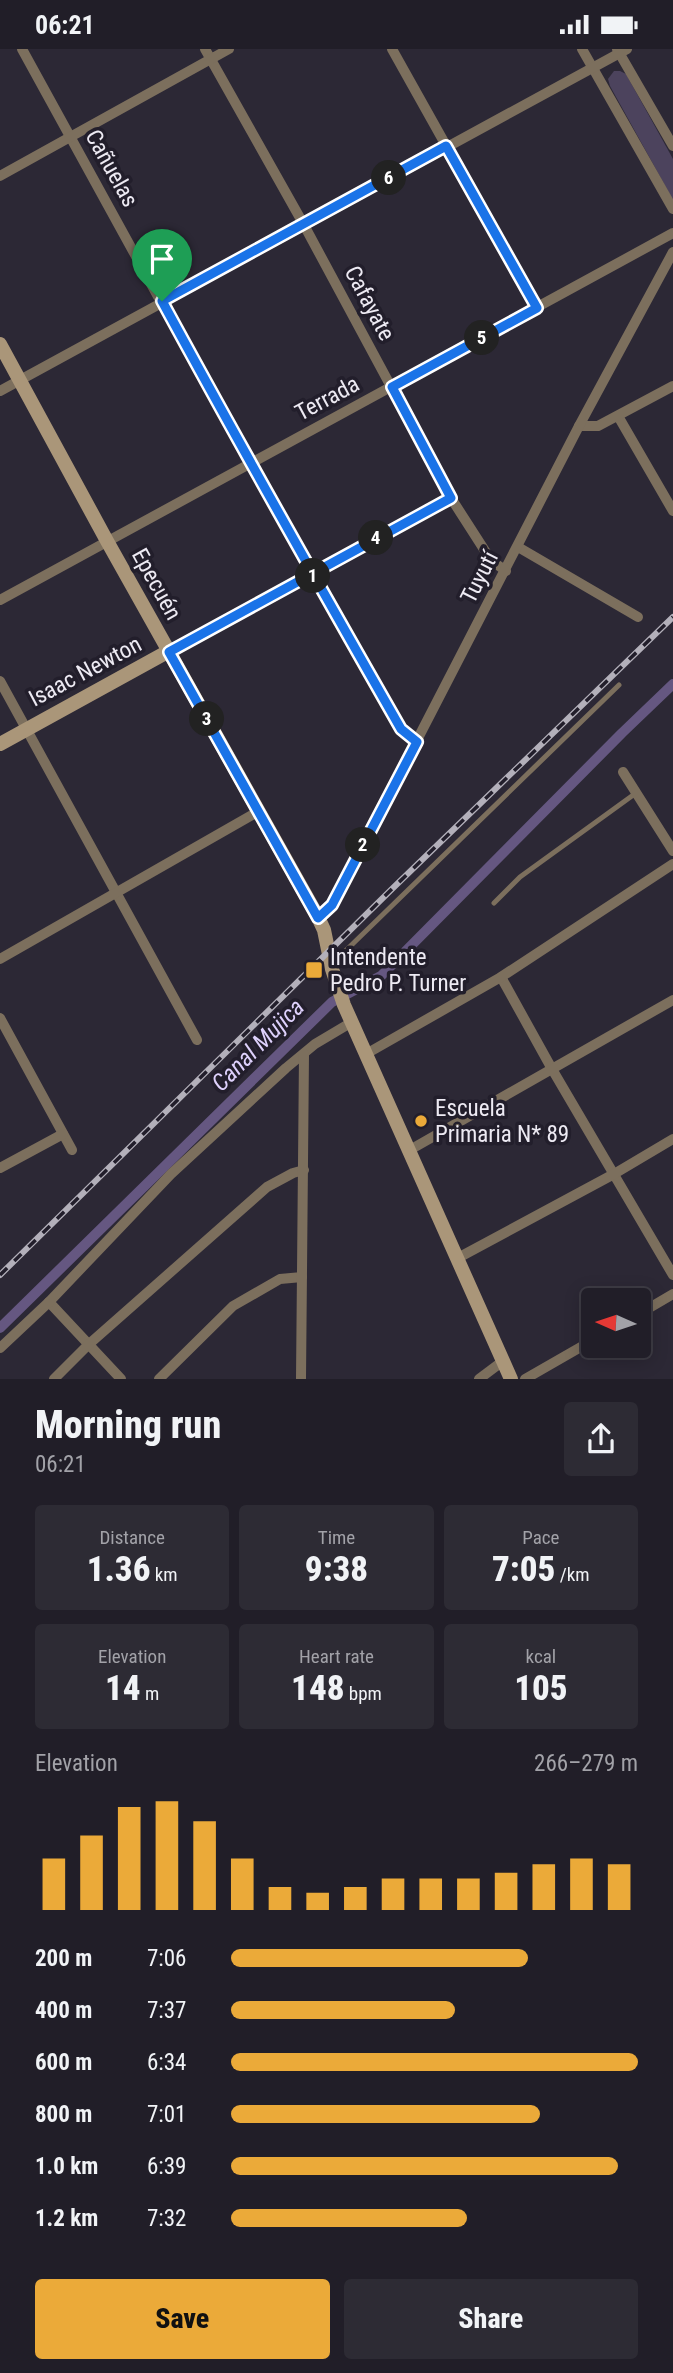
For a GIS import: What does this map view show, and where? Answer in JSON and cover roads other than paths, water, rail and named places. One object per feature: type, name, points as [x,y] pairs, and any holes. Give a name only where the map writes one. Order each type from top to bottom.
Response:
[{"type":"street","name":"Cañuelas","points":[[22,49],[312,573],[401,729],[417,742]]},
{"type":"street","points":[[0,176],[71,137],[208,54],[229,49]]},
{"type":"street","points":[[392,49],[537,308]]},
{"type":"street","points":[[582,49],[673,209]]},
{"type":"street","points":[[0,391],[446,146],[592,69],[621,50],[673,146]]},
{"type":"street","name":"Cafayate","points":[[208,54],[304,225],[451,498],[486,554],[506,571]]},
{"type":"street","name":"Terrada","points":[[0,600],[673,233]]},
{"type":"street","name":"Tuyutí","points":[[318,918],[332,905],[579,426],[673,252]]},
{"type":"street","name":"Epecuén","points":[[0,344],[324,930],[344,1006],[511,1379]]},
{"type":"street","points":[[579,426],[597,426],[673,386]]},
{"type":"street","points":[[618,416],[673,511]]},
{"type":"street","name":"Isaac Newton","points":[[0,744],[451,498]]},
{"type":"street","points":[[518,547],[638,617]]},
{"type":"street","points":[[0,681],[197,1040]]},
{"type":"street","points":[[623,772],[673,851]]},
{"type":"street","points":[[0,959],[259,811]]},
{"type":"street","points":[[366,1054],[501,977],[673,864]]},
{"type":"street","points":[[501,977],[673,1275]]},
{"type":"street","points":[[408,1151],[673,1000]]},
{"type":"street","points":[[0,1017],[72,1150]]},
{"type":"street","points":[[0,1348],[171,1174],[304,1053],[352,1022]]},
{"type":"street","points":[[301,1379],[304,1053]]},
{"type":"street","points":[[0,1168],[63,1134]]},
{"type":"street","points":[[457,1259],[673,1139]]},
{"type":"street","points":[[54,1379],[88,1345],[267,1187],[304,1170]]},
{"type":"street","points":[[159,1379],[233,1306],[280,1279],[302,1277]]},
{"type":"street","points":[[651,1307],[673,1294]]},
{"type":"street","points":[[49,1301],[121,1379]]},
{"type":"street","points":[[525,1379],[581,1347]]},
{"type":"street","points":[[479,1379],[503,1361]]},
{"type":"lane","points":[[331,963],[619,685]]},
{"type":"lane","points":[[494,903],[520,877],[636,793]]},
{"type":"waterway","name":"Canal Mujica","points":[[0,1328],[332,1002],[381,976],[673,684]]},
{"type":"railway","points":[[0,1275],[673,617]]},
{"type":"place","name":"Intendente Pedro P. Turner","points":[[314,970]]},
{"type":"place","name":"Escuela Primaria N* 89","points":[[421,1121]]}]
